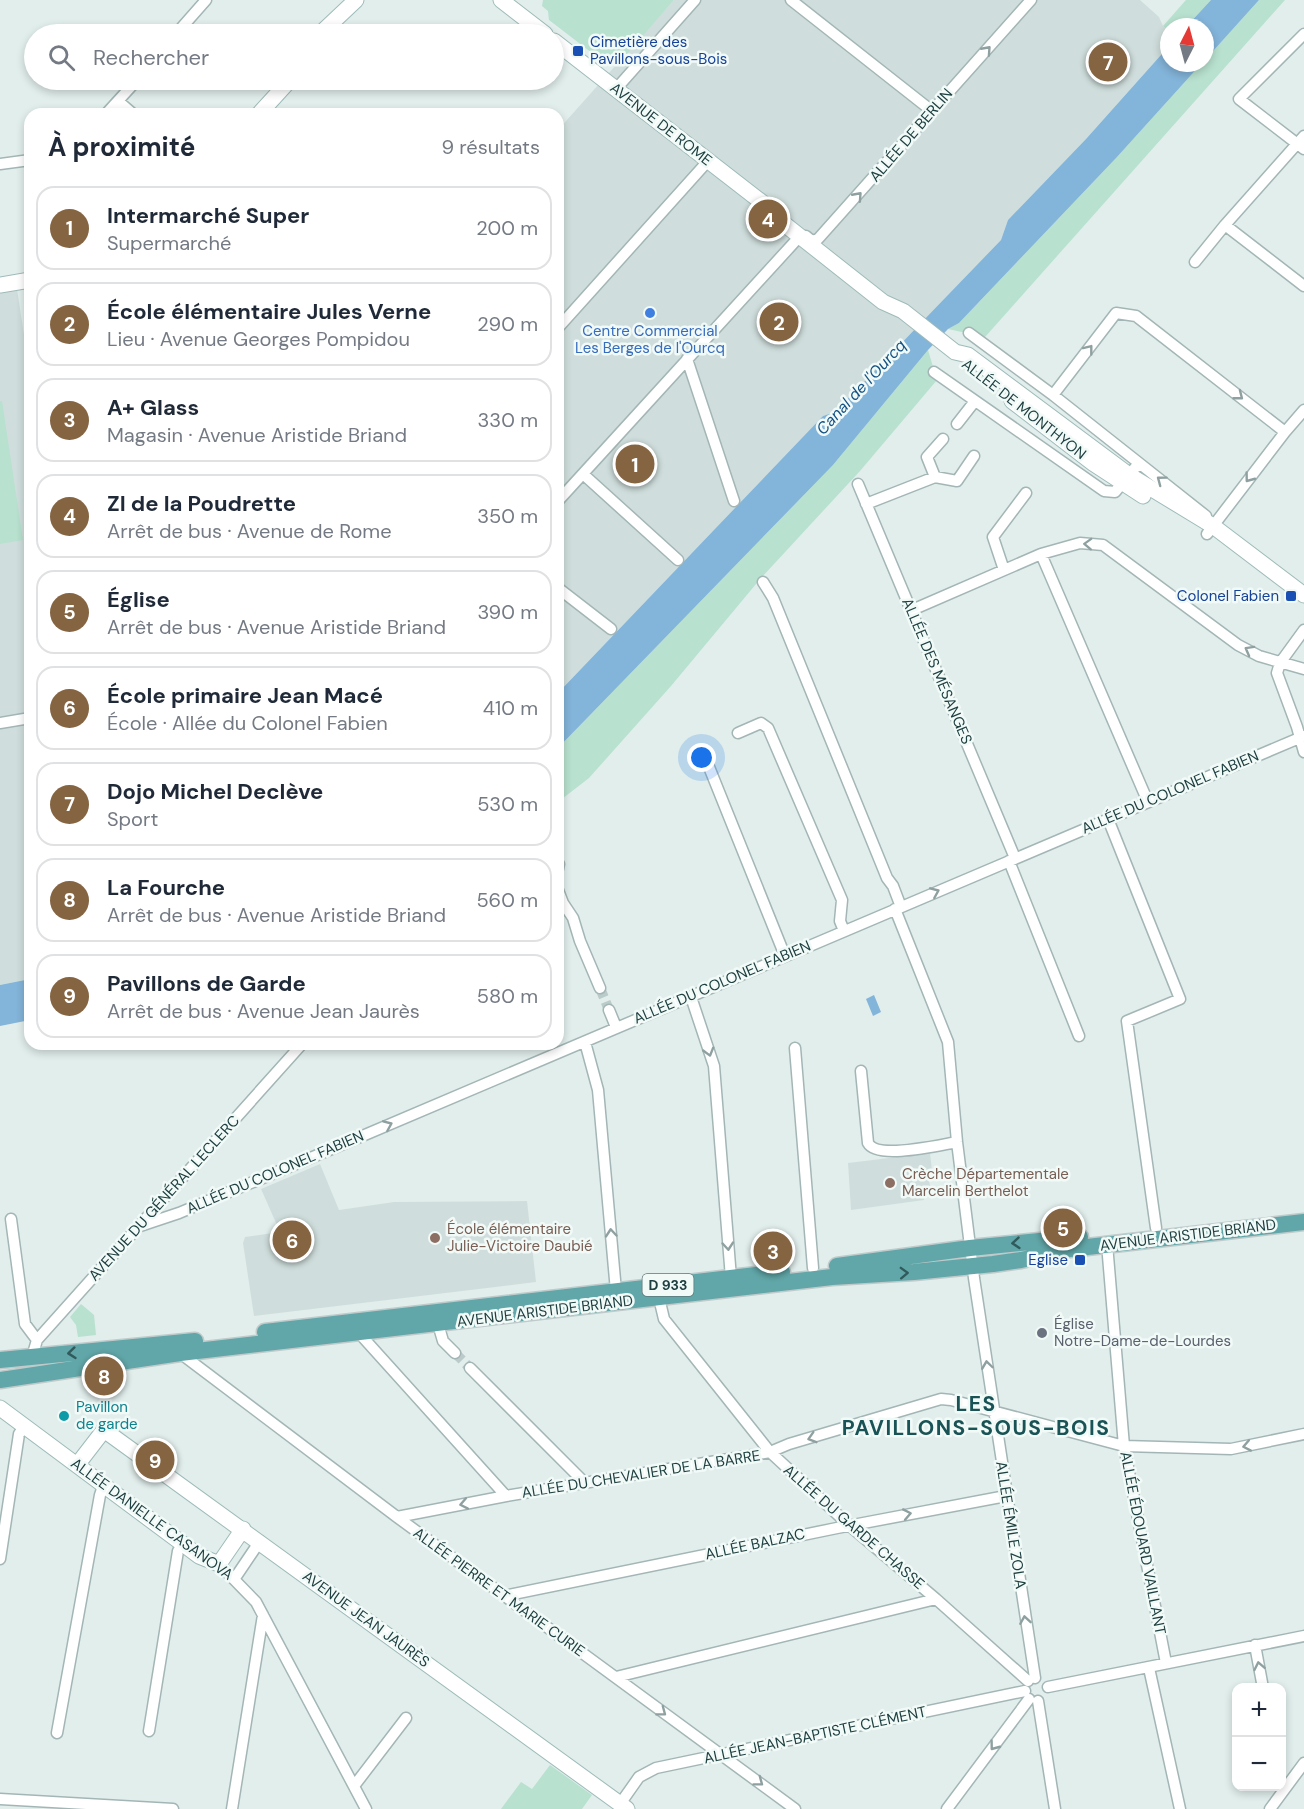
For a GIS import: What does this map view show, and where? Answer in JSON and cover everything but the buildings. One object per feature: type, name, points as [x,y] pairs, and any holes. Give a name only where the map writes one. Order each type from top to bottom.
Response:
[{"type":"main road","name":"AVENUE ARISTIDE BRIAND","points":[[0,1360],[35,1349],[204,1340],[970,1248],[1304,1211]]},
{"type":"main road","name":"AVENUE ARISTIDE BRIAND","points":[[0,1380],[180,1353],[852,1275],[972,1266],[1021,1260],[1107,1244],[1304,1222]]},
{"type":"street","points":[[185,24],[206,0]]},
{"type":"street","points":[[332,24],[357,0]]},
{"type":"street","points":[[338,24],[357,0]]},
{"type":"street","points":[[616,89],[694,0]]},
{"type":"street","points":[[791,0],[932,111]]},
{"type":"street","name":"ALLÉE DE BERLIN","points":[[818,239],[1031,0]]},
{"type":"street","points":[[501,1],[532,24]]},
{"type":"street","points":[[1195,262],[1225,225],[1302,143],[1239,99],[1304,34]]},
{"type":"street","name":"AVENUE DE ROME","points":[[564,49],[768,207],[783,223],[883,302],[906,313]]},
{"type":"street","points":[[112,108],[128,90]]},
{"type":"street","points":[[254,108],[269,90]]},
{"type":"street","points":[[264,108],[281,90]]},
{"type":"street","points":[[118,101],[126,108]]},
{"type":"street","points":[[0,164],[24,161]]},
{"type":"street","points":[[564,321],[708,161]]},
{"type":"street","name":"AVENUE DE ROME","points":[[768,207],[795,220],[890,295],[906,313]]},
{"type":"street","points":[[783,223],[792,225],[812,241],[818,239]]},
{"type":"street","points":[[1225,225],[1304,286]]},
{"type":"street","points":[[564,495],[800,236]]},
{"type":"street","points":[[0,276],[24,273]]},
{"type":"street","points":[[0,285],[24,281]]},
{"type":"street","name":"ALLÉE DE MONTHYON","points":[[906,313],[955,352],[968,355],[1125,480],[1248,553],[1304,595]]},
{"type":"street","points":[[1053,395],[1116,313],[1136,316],[1285,432]]},
{"type":"street","name":"ALLÉE DE MONTHYON","points":[[969,333],[1206,514],[1210,530]]},
{"type":"street","points":[[687,359],[734,501]]},
{"type":"street","name":"ALLÉE DE MONTHYON","points":[[934,372],[1104,491],[1115,492],[1125,480]]},
{"type":"street","points":[[957,424],[975,401]]},
{"type":"street","points":[[1210,530],[1304,410]]},
{"type":"street","points":[[936,477],[927,457],[943,439]]},
{"type":"street","points":[[866,504],[936,477],[957,480],[974,456]]},
{"type":"street","points":[[1125,480],[1139,463]]},
{"type":"street","points":[[583,474],[678,560]]},
{"type":"street","name":"ALLÉE DES MÉSANGES","points":[[858,484],[912,610],[1012,860],[1079,1036]]},
{"type":"street","points":[[1004,570],[993,537],[1026,493]]},
{"type":"street","points":[[912,610],[1041,554],[1080,543],[1104,545],[1238,645],[1259,656],[1304,669]]},
{"type":"street","points":[[1041,554],[1148,802]]},
{"type":"street","name":"ALLÉE ÉMILE ZOLA","points":[[763,582],[773,598],[887,878],[893,886],[898,908],[948,1042],[972,1266],[1006,1496],[1031,1690],[1055,1809]]},
{"type":"street","points":[[564,593],[611,629]]},
{"type":"street","points":[[1304,630],[1280,663],[1277,673],[1301,737],[1304,752]]},
{"type":"street","points":[[0,723],[24,719]]},
{"type":"street","points":[[738,733],[761,723],[768,728],[842,900],[840,921],[844,931]]},
{"type":"street","name":"ALLÉE DU COLONEL FABIEN","points":[[564,1045],[585,1042],[1301,737]]},
{"type":"street","points":[[705,757],[785,956]]},
{"type":"street","points":[[1108,819],[1180,999],[1127,1021],[1156,1228]]},
{"type":"street","points":[[564,904],[573,918],[600,988]]},
{"type":"street","points":[[691,997],[714,1066],[731,1278]]},
{"type":"street","points":[[609,1010],[616,1028]]},
{"type":"street","points":[[585,1042],[598,1090],[616,1291]]},
{"type":"street","points":[[795,1048],[813,1268]]},
{"type":"street","name":"AVENUE DU GÉNÉRAL LECLERC","points":[[35,1349],[140,1226],[297,1050]]},
{"type":"street","name":"ALLÉE DU COLONEL FABIEN","points":[[140,1226],[179,1213],[551,1050]]},
{"type":"street","points":[[861,1071],[868,1143],[871,1148],[889,1152],[957,1142]]},
{"type":"street","points":[[11,1219],[25,1324],[35,1349],[26,1377]]},
{"type":"street","name":"ALLÉE ÉDOUARD VAILLANT","points":[[1107,1244],[1124,1446],[1166,1663]]},
{"type":"street","name":"ALLÉE DU GARDE CHASSE","points":[[659,1298],[664,1319],[770,1452],[850,1526],[936,1599],[1031,1690],[1045,1681],[1048,1687]]},
{"type":"street","points":[[438,1324],[443,1341],[455,1353]]},
{"type":"street","points":[[359,1333],[506,1496]]},
{"type":"street","points":[[204,1373],[205,1351]]},
{"type":"street","name":"ALLÉE PIERRE ET MARIE CURIE","points":[[180,1353],[397,1517],[795,1809]]},
{"type":"street","points":[[470,1368],[585,1483]]},
{"type":"street","name":"ALLÉE DANIELLE CASANOVA","points":[[0,1397],[5,1411],[24,1427],[103,1486],[122,1497],[199,1556],[219,1564],[235,1578],[256,1602],[366,1809]]},
{"type":"street","name":"ALLÉE DU CHEVALIER DE LA BARRE","points":[[397,1517],[506,1496],[770,1452],[789,1444],[941,1399],[1124,1446],[1231,1449],[1304,1434]]},
{"type":"street","name":"ALLÉE DANIELLE CASANOVA","points":[[5,1411],[67,1449],[92,1446]]},
{"type":"street","points":[[0,1559],[19,1434],[24,1427]]},
{"type":"street","name":"AVENUE JEAN JAURÈS","points":[[92,1446],[104,1430],[623,1806]]},
{"type":"street","points":[[77,1465],[92,1446]]},
{"type":"street","points":[[57,1733],[103,1486]]},
{"type":"street","name":"ALLÉE BALZAC","points":[[504,1596],[1006,1496]]},
{"type":"street","points":[[219,1564],[243,1529]]},
{"type":"street","points":[[235,1578],[260,1541]]},
{"type":"street","points":[[149,1731],[178,1551],[184,1544]]},
{"type":"street","points":[[616,1677],[936,1599]]},
{"type":"street","points":[[232,1809],[263,1615]]},
{"type":"street","points":[[947,1809],[1031,1690],[1045,1697],[1048,1687],[1304,1636]]},
{"type":"street","points":[[1255,1645],[1262,1683]]},
{"type":"street","points":[[1149,1668],[1180,1809]]},
{"type":"street","name":"ALLÉE JEAN-BAPTISTE CLÉMENT","points":[[623,1806],[639,1777],[647,1771],[712,1755],[722,1755],[1031,1690]]},
{"type":"street","points":[[354,1786],[406,1718]]},
{"type":"street","points":[[1286,1779],[1304,1763]]},
{"type":"street","points":[[1269,1809],[1279,1791]]},
{"type":"street","points":[[0,1799],[173,1809]]},
{"type":"shaded area","points":[[674,0],[1140,0],[1160,19],[1160,56],[1086,139],[1008,220],[1001,240],[835,412],[823,416],[564,687],[564,123]]},
{"type":"shaded area","points":[[17,289],[24,335],[24,980],[0,985],[0,291]]},
{"type":"shaded area","name":"Crèche Départementale Marcelin Berthelot","points":[[930,1153],[933,1179],[929,1180],[930,1186],[927,1186],[928,1191],[925,1191],[924,1200],[851,1210],[848,1163]]},
{"type":"shaded area","name":"École élémentaire Julie-Victoire Daubié","points":[[320,1164],[339,1210],[394,1202],[527,1201],[536,1282],[254,1316],[243,1243],[245,1237],[280,1232],[261,1189]]},
{"type":"green space","points":[[543,0],[674,0],[620,62],[605,63],[564,32],[564,24],[554,24],[549,20],[548,11],[542,6]]},
{"type":"green space","points":[[1186,0],[1211,0],[1194,18],[1170,18]]},
{"type":"green space","points":[[1259,0],[1285,0],[985,337],[948,329],[959,323],[1117,157],[1194,72],[1214,72],[1214,50]]},
{"type":"green space","points":[[928,350],[937,380],[860,471],[761,578],[671,686],[589,778],[564,797],[564,742],[833,465]]},
{"type":"green space","points":[[0,401],[2,401],[23,540],[0,544]]},
{"type":"green space","points":[[81,1304],[94,1315],[96,1335],[78,1337],[76,1325],[70,1317]]},
{"type":"green space","points":[[550,1765],[592,1795],[582,1809],[501,1809],[521,1782],[532,1789]]},
{"type":"water","points":[[1211,0],[1259,0],[1214,50],[1214,18],[1194,18]]},
{"type":"water","name":"Canal de l'Ourcq","points":[[1160,56],[1160,72],[1194,72],[1117,157],[959,323],[948,329],[928,350],[833,465],[564,742],[564,687],[823,416],[835,412],[1001,240],[1008,220],[1086,139]]},
{"type":"water","points":[[24,980],[24,1021],[0,1026],[0,985]]},
{"type":"water","points":[[874,995],[881,1012],[873,1016],[866,999]]},
{"type":"tunnel","points":[[600,988],[609,1010]]},
{"type":"tunnel","points":[[455,1353],[470,1368]]},
{"type":"place","name":"Cimetière des Pavillons-sous-Bois","points":[[578,51]]},
{"type":"place","name":"Dojo Michel Declève","points":[[1108,62]]},
{"type":"place","name":"ZI de la Poudrette","points":[[768,219]]},
{"type":"place","name":"Centre Commercial Les Berges de l'Ourcq","points":[[650,313]]},
{"type":"place","name":"École élémentaire Jules Verne","points":[[779,322]]},
{"type":"place","name":"Intermarché Super","points":[[635,464]]},
{"type":"place","name":"Colonel Fabien","points":[[1291,596]]},
{"type":"place","name":"Crèche Départementale Marcelin Berthelot","points":[[890,1183]]},
{"type":"place","name":"Église","points":[[1063,1228]]},
{"type":"place","name":"École élémentaire Julie-Victoire Daubié","points":[[435,1238]]},
{"type":"place","name":"École primaire Jean Macé","points":[[292,1240]]},
{"type":"place","name":"A+ Glass","points":[[773,1251]]},
{"type":"place","name":"Eglise","points":[[1080,1260]]},
{"type":"place","name":"Église Notre-Dame-de-Lourdes","points":[[1042,1333]]},
{"type":"place","name":"La Fourche","points":[[104,1376]]},
{"type":"place","name":"Pavillon de garde","points":[[64,1416]]},
{"type":"place","name":"Pavillons de Garde","points":[[155,1460]]},
{"type":"district","name":"LES PAVILLONS-SOUS-BOIS","points":[[976,1416]]}]
